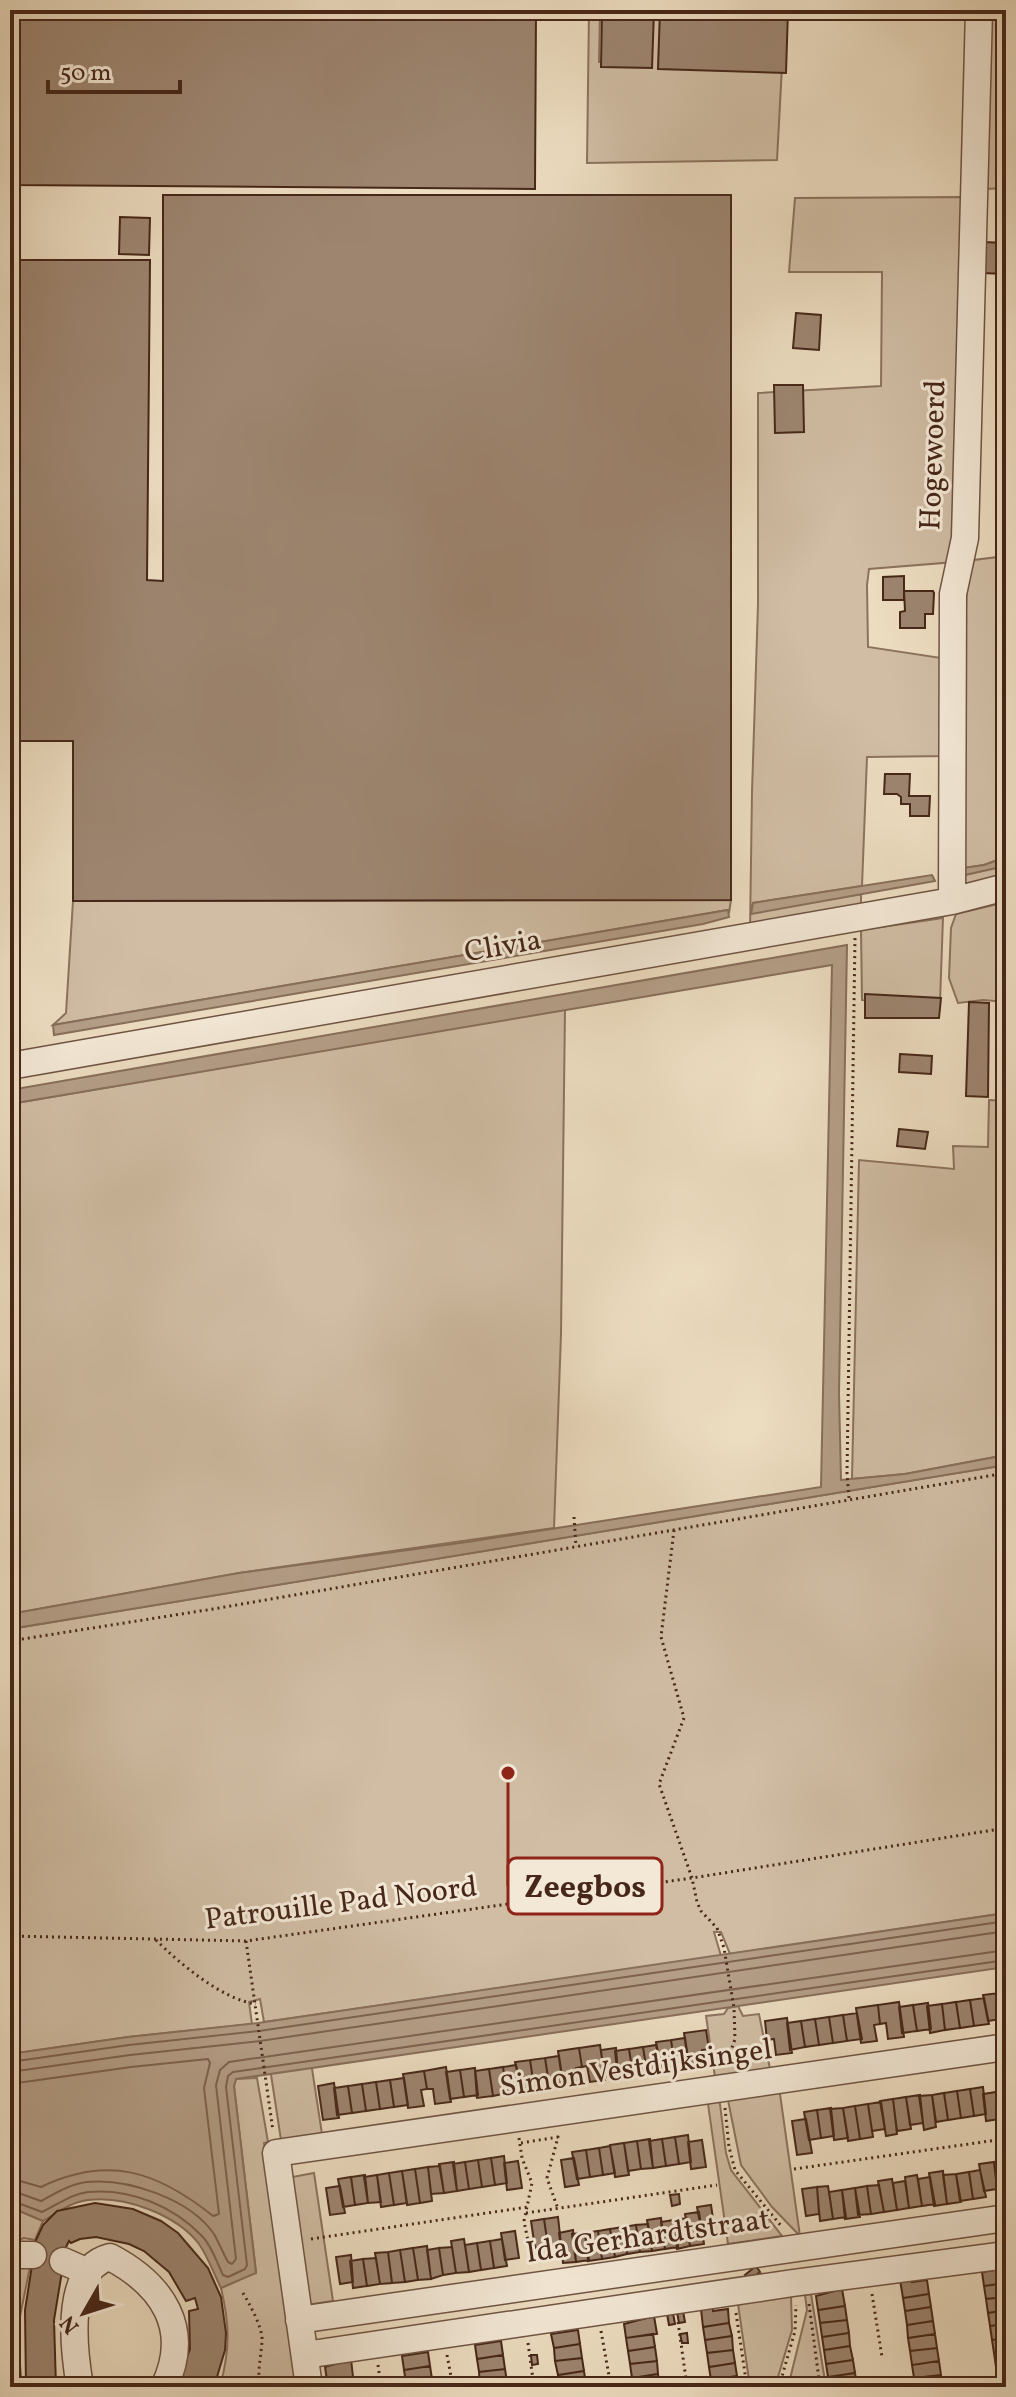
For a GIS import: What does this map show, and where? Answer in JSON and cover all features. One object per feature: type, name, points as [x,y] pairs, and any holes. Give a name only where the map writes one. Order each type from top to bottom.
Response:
[{"type":"street","name":"Hogewoerd","points":[[952,901],[953,594],[965,538],[979,10]]},
{"type":"street","name":"Clivia","points":[[10,1066],[952,901],[1006,887]]},
{"type":"street","name":"Simon Vestdijksingel","points":[[276,2154],[518,2131],[723,2088],[1006,2047]]},
{"type":"street","points":[[276,2154],[309,2387]]},
{"type":"street","name":"Ida Gerhardtstraat","points":[[299,2320],[1006,2218]]},
{"type":"street","points":[[305,2355],[1006,2255]]},
{"type":"street","points":[[80,2387],[75,2358],[74,2308],[88,2272],[101,2260],[110,2257],[143,2278],[170,2312],[176,2330],[175,2366],[164,2387]]},
{"type":"street","points":[[63,2261],[88,2272]]},
{"type":"street","points":[[594,2276],[598,2312]]},
{"type":"path","points":[[850,1499],[847,1474],[856,918]]},
{"type":"path","points":[[10,1641],[1006,1473]]},
{"type":"path","points":[[574,1517],[576,1547]]},
{"type":"path","points":[[674,1530],[661,1637],[684,1718],[659,1784],[701,1911],[717,1928],[724,1948],[734,2008],[735,2039],[727,2061],[723,2088]]},
{"type":"path","name":"Patrouille Pad Noord","points":[[10,1936],[246,1941],[692,1878],[1006,1828]]},
{"type":"path","points":[[155,1939],[173,1958],[196,1974],[230,1995],[256,2004]]},
{"type":"path","points":[[246,1941],[276,2154]]},
{"type":"path","points":[[996,2073],[1006,2072]]},
{"type":"path","points":[[537,2286],[524,2221],[532,2183],[518,2131],[558,2137],[547,2178],[558,2209]]},
{"type":"path","points":[[794,2169],[1004,2141]]},
{"type":"path","points":[[526,2213],[717,2185]]},
{"type":"path","points":[[288,2243],[528,2207]]},
{"type":"path","points":[[869,2274],[882,2357]]},
{"type":"path","points":[[806,2282],[820,2387]]},
{"type":"path","points":[[243,2293],[255,2312],[257,2326],[263,2336],[258,2375],[260,2387]]},
{"type":"path","points":[[733,2293],[747,2387]]},
{"type":"path","points":[[675,2301],[687,2386]]},
{"type":"path","points":[[598,2312],[611,2387]]},
{"type":"path","points":[[525,2323],[534,2387]]},
{"type":"path","points":[[444,2336],[453,2387]]},
{"type":"shaded area","points":[[589,10],[600,10],[599,62],[645,64],[647,10],[785,10],[777,160],[587,163]]},
{"type":"shaded area","points":[[989,10],[1006,10],[1006,188],[985,189]]},
{"type":"shaded area","points":[[967,197],[955,562],[869,569],[867,585],[868,647],[948,659],[948,756],[867,757],[862,886],[753,903],[751,913],[861,894],[861,915],[750,931],[758,604],[758,393],[881,386],[882,272],[789,272],[795,198]]},
{"type":"shaded area","points":[[1006,556],[1006,857],[964,868],[965,875],[1006,864],[1006,883],[962,892],[967,579],[974,560]]},
{"type":"shaded area","points":[[731,900],[729,913],[728,910],[53,1025],[66,1013],[73,901]]},
{"type":"shaded area","points":[[1006,902],[1006,1002],[983,1000],[958,1003],[949,978],[951,928],[956,914]]},
{"type":"shaded area","points":[[943,918],[940,1002],[862,1000],[861,930]]},
{"type":"shaded area","points":[[565,1009],[561,1334],[554,1528],[239,1573],[10,1614],[10,1104]]},
{"type":"shaded area","points":[[989,1100],[1006,1101],[1006,1455],[905,1474],[852,1479],[859,1160],[954,1169],[953,1146],[988,1147]]},
{"type":"shaded area","points":[[1006,1465],[1006,1913],[730,1954],[721,1932],[714,1932],[721,1956],[264,2022],[260,1999],[249,2002],[252,2024],[10,2054],[10,1629]]},
{"type":"shaded area","points":[[738,2006],[743,2016],[759,2014],[770,2069],[715,2077],[706,2016],[724,2014],[728,2008]]},
{"type":"shaded area","points":[[311,2062],[322,2134],[281,2140],[270,2068]]},
{"type":"shaded area","points":[[257,2078],[299,2387],[220,2387],[228,2338],[221,2288],[256,2272],[234,2086],[236,2079]]},
{"type":"shaded area","points":[[779,2087],[800,2236],[772,2207],[741,2165],[727,2095]]},
{"type":"shaded area","points":[[719,2096],[731,2170],[782,2236],[728,2244],[707,2097]]},
{"type":"shaded area","points":[[314,2173],[333,2301],[306,2305],[287,2178]]},
{"type":"shaded area","points":[[10,2207],[43,2221],[35,2240],[24,2238],[10,2243]]},
{"type":"shaded area","points":[[10,2267],[30,2267],[17,2331],[22,2387],[10,2387]]},
{"type":"shaded area","points":[[811,2294],[826,2387],[788,2387],[807,2310],[805,2295]]},
{"type":"shaded area","points":[[791,2296],[792,2330],[775,2387],[750,2387],[738,2304]]},
{"type":"water","points":[[1006,857],[1006,864],[1001,867],[965,875],[963,868]]},
{"type":"water","points":[[932,875],[935,881],[751,914],[753,903]]},
{"type":"water","points":[[728,910],[729,917],[703,924],[54,1035],[53,1025]]},
{"type":"water","points":[[847,945],[839,1393],[841,1480],[905,1474],[1006,1455],[1006,1465],[10,1629],[10,1614],[239,1573],[467,1542],[821,1487],[832,965],[10,1104],[10,1090]]},
{"type":"water","points":[[1006,1913],[1006,1967],[236,2079],[234,2086],[256,2273],[221,2288],[199,2244],[177,2224],[149,2209],[117,2201],[88,2200],[70,2205],[43,2221],[10,2207],[10,2054],[258,2023]]},
{"type":"building","points":[[10,10],[536,10],[535,189],[10,185]]},
{"type":"building","points":[[602,10],[654,10],[652,68],[601,67]]},
{"type":"building","points":[[660,10],[788,10],[786,73],[658,69]]},
{"type":"building","points":[[163,195],[731,195],[731,900],[73,901],[73,741],[10,741],[10,260],[150,260],[147,580],[163,581]]},
{"type":"building","points":[[120,217],[150,218],[149,255],[119,254]]},
{"type":"building","points":[[983,242],[1006,243],[1006,274],[982,273]]},
{"type":"building","points":[[796,313],[821,315],[819,350],[793,348]]},
{"type":"building","points":[[774,385],[803,385],[804,432],[775,433]]},
{"type":"building","points":[[1006,496],[1006,526],[997,526],[996,506]]},
{"type":"building","points":[[904,576],[904,600],[883,600],[883,577]]},
{"type":"building","points":[[904,591],[933,591],[933,614],[925,614],[925,628],[900,628],[900,612],[905,611]]},
{"type":"building","points":[[885,774],[910,774],[909,796],[930,796],[929,816],[910,816],[910,804],[901,804],[901,797],[897,794],[884,794]]},
{"type":"building","points":[[865,994],[941,998],[939,1018],[865,1018]]},
{"type":"building","points":[[969,1002],[989,1003],[988,1097],[966,1096]]},
{"type":"building","points":[[900,1054],[932,1056],[931,1074],[899,1072]]},
{"type":"building","points":[[899,1129],[928,1132],[925,1149],[897,1146]]},
{"type":"building","points":[[1006,1987],[1006,2022],[1002,2023],[996,1988]]},
{"type":"building","points":[[998,1993],[1002,2019],[988,2021],[983,1995]]},
{"type":"building","points":[[984,1998],[989,2024],[974,2026],[970,2000]]},
{"type":"building","points":[[970,2000],[974,2026],[960,2028],[956,2002]]},
{"type":"building","points":[[899,2002],[904,2037],[888,2039],[886,2023],[880,2024],[878,2005]]},
{"type":"building","points":[[956,2002],[960,2028],[945,2030],[942,2004]]},
{"type":"building","points":[[928,2003],[931,2029],[917,2031],[913,2005]]},
{"type":"building","points":[[942,2004],[945,2030],[930,2033],[927,2006]]},
{"type":"building","points":[[878,2005],[880,2024],[874,2025],[877,2041],[861,2043],[856,2008]]},
{"type":"building","points":[[913,2005],[917,2031],[902,2033],[899,2007]]},
{"type":"building","points":[[857,2013],[862,2039],[847,2041],[843,2015]]},
{"type":"building","points":[[843,2015],[847,2041],[833,2043],[829,2017]]},
{"type":"building","points":[[829,2017],[833,2043],[819,2045],[815,2019]]},
{"type":"building","points":[[787,2018],[792,2053],[776,2055],[774,2039],[767,2040],[765,2021]]},
{"type":"building","points":[[815,2019],[819,2045],[805,2047],[801,2021]]},
{"type":"building","points":[[801,2021],[805,2047],[790,2050],[787,2023]]},
{"type":"building","points":[[706,2030],[709,2049],[702,2050],[705,2066],[689,2068],[684,2033]]},
{"type":"building","points":[[685,2038],[689,2064],[675,2066],[671,2040]]},
{"type":"building","points":[[671,2040],[675,2066],[661,2068],[656,2042]]},
{"type":"building","points":[[600,2045],[605,2080],[590,2082],[587,2066],[582,2067],[579,2048]]},
{"type":"building","points":[[656,2045],[662,2071],[647,2073],[643,2047]]},
{"type":"building","points":[[643,2047],[647,2073],[633,2075],[629,2049]]},
{"type":"building","points":[[579,2048],[582,2067],[576,2068],[578,2084],[563,2086],[558,2051]]},
{"type":"building","points":[[616,2048],[618,2074],[604,2077],[601,2050]]},
{"type":"building","points":[[629,2049],[633,2075],[618,2078],[615,2051]]},
{"type":"building","points":[[559,2056],[563,2082],[549,2084],[545,2058]]},
{"type":"building","points":[[545,2058],[549,2084],[534,2086],[530,2060]]},
{"type":"building","points":[[530,2060],[534,2086],[521,2088],[515,2062]]},
{"type":"building","points":[[516,2065],[522,2091],[507,2093],[503,2067]]},
{"type":"building","points":[[446,2067],[451,2102],[435,2104],[433,2089],[427,2089],[424,2071]]},
{"type":"building","points":[[503,2067],[507,2093],[493,2096],[489,2069]]},
{"type":"building","points":[[475,2068],[478,2095],[464,2097],[460,2070]]},
{"type":"building","points":[[489,2069],[493,2096],[477,2098],[475,2071]]},
{"type":"building","points":[[460,2070],[464,2097],[450,2099],[446,2072]]},
{"type":"building","points":[[424,2071],[427,2089],[421,2090],[424,2106],[408,2108],[403,2074]]},
{"type":"building","points":[[404,2078],[408,2105],[394,2107],[390,2080]]},
{"type":"building","points":[[390,2080],[394,2107],[380,2109],[376,2082]]},
{"type":"building","points":[[376,2082],[380,2109],[366,2111],[362,2084]]},
{"type":"building","points":[[334,2083],[339,2118],[323,2120],[318,2086]]},
{"type":"building","points":[[362,2084],[366,2111],[352,2113],[348,2086]]},
{"type":"building","points":[[348,2086],[352,2113],[337,2115],[334,2088]]},
{"type":"building","points":[[983,2087],[986,2114],[974,2116],[970,2089]]},
{"type":"building","points":[[970,2089],[974,2116],[961,2118],[957,2091]]},
{"type":"building","points":[[957,2091],[961,2118],[948,2120],[944,2093]]},
{"type":"building","points":[[996,2092],[1000,2119],[986,2121],[983,2094]]},
{"type":"building","points":[[944,2093],[948,2120],[936,2122],[932,2095]]},
{"type":"building","points":[[920,2095],[923,2123],[910,2125],[906,2097]]},
{"type":"building","points":[[932,2095],[936,2127],[924,2130],[919,2096]]},
{"type":"building","points":[[906,2097],[911,2129],[897,2131],[893,2099]]},
{"type":"building","points":[[893,2099],[897,2134],[886,2136],[880,2101]]},
{"type":"building","points":[[881,2102],[885,2129],[872,2131],[868,2104]]},
{"type":"building","points":[[868,2104],[873,2137],[860,2139],[855,2106]]},
{"type":"building","points":[[855,2106],[860,2139],[848,2141],[843,2108]]},
{"type":"building","points":[[831,2108],[834,2136],[821,2138],[817,2110]]},
{"type":"building","points":[[843,2108],[848,2138],[834,2140],[830,2109]]},
{"type":"building","points":[[817,2110],[821,2138],[809,2140],[804,2112]]},
{"type":"building","points":[[806,2119],[812,2153],[797,2155],[792,2121]]},
{"type":"building","points":[[688,2135],[691,2162],[679,2164],[675,2137]]},
{"type":"building","points":[[675,2137],[679,2164],[666,2166],[662,2139]]},
{"type":"building","points":[[650,2139],[653,2168],[641,2169],[637,2141]]},
{"type":"building","points":[[662,2139],[666,2166],[653,2168],[649,2141]]},
{"type":"building","points":[[702,2140],[706,2167],[691,2169],[688,2142]]},
{"type":"building","points":[[637,2141],[641,2169],[628,2171],[624,2143]]},
{"type":"building","points":[[624,2143],[629,2175],[615,2177],[610,2145]]},
{"type":"building","points":[[610,2146],[615,2173],[603,2175],[599,2148]]},
{"type":"building","points":[[599,2148],[603,2175],[590,2177],[586,2150]]},
{"type":"building","points":[[586,2150],[590,2177],[577,2179],[572,2152]]},
{"type":"building","points":[[504,2156],[507,2183],[495,2185],[491,2158]]},
{"type":"building","points":[[491,2158],[495,2185],[482,2187],[478,2160]]},
{"type":"building","points":[[574,2158],[579,2185],[565,2187],[561,2160]]},
{"type":"building","points":[[478,2160],[482,2187],[469,2189],[465,2162]]},
{"type":"building","points":[[518,2161],[522,2188],[507,2190],[504,2163]]},
{"type":"building","points":[[454,2162],[457,2191],[444,2193],[439,2164]]},
{"type":"building","points":[[465,2162],[469,2189],[457,2191],[453,2164]]},
{"type":"building","points":[[994,2162],[997,2189],[984,2191],[979,2164]]},
{"type":"building","points":[[440,2166],[444,2193],[431,2194],[428,2167]]},
{"type":"building","points":[[428,2167],[432,2201],[420,2203],[415,2169]]},
{"type":"building","points":[[415,2169],[420,2203],[407,2205],[402,2171]]},
{"type":"building","points":[[980,2170],[986,2197],[973,2199],[969,2172]]},
{"type":"building","points":[[402,2171],[407,2203],[394,2205],[389,2173]]},
{"type":"building","points":[[943,2171],[947,2204],[934,2206],[929,2173]]},
{"type":"building","points":[[969,2172],[973,2199],[960,2201],[956,2174]]},
{"type":"building","points":[[389,2173],[394,2205],[381,2207],[377,2175]]},
{"type":"building","points":[[956,2174],[961,2202],[947,2204],[943,2175]]},
{"type":"building","points":[[365,2175],[368,2203],[355,2205],[351,2177]]},
{"type":"building","points":[[377,2175],[381,2202],[368,2203],[364,2177]]},
{"type":"building","points":[[917,2175],[922,2206],[909,2208],[905,2177]]},
{"type":"building","points":[[351,2177],[355,2205],[343,2207],[338,2179]]},
{"type":"building","points":[[930,2177],[935,2204],[922,2206],[918,2179]]},
{"type":"building","points":[[892,2179],[897,2210],[884,2212],[878,2181]]},
{"type":"building","points":[[905,2181],[909,2208],[897,2210],[893,2183]]},
{"type":"building","points":[[879,2185],[884,2212],[871,2214],[867,2186]]},
{"type":"building","points":[[340,2186],[345,2213],[330,2215],[326,2188]]},
{"type":"building","points":[[828,2186],[833,2219],[820,2221],[817,2187]]},
{"type":"building","points":[[867,2186],[871,2214],[858,2215],[855,2188]]},
{"type":"building","points":[[817,2187],[819,2214],[806,2216],[802,2189]]},
{"type":"building","points":[[855,2188],[860,2217],[845,2219],[842,2190]]},
{"type":"building","points":[[842,2190],[846,2217],[833,2219],[829,2192]]},
{"type":"building","points":[[679,2194],[680,2204],[672,2206],[670,2195]]},
{"type":"building","points":[[95,2203],[133,2209],[161,2221],[178,2233],[208,2268],[221,2297],[226,2333],[225,2350],[214,2387],[176,2387],[190,2349],[189,2311],[198,2309],[195,2298],[186,2301],[169,2272],[144,2251],[129,2244],[96,2237],[69,2241],[66,2247],[54,2320],[56,2387],[26,2387],[25,2310],[36,2240],[43,2225],[57,2211]]},
{"type":"building","points":[[711,2205],[715,2232],[702,2234],[697,2207]]},
{"type":"building","points":[[699,2212],[704,2244],[690,2246],[685,2214]]},
{"type":"building","points":[[558,2217],[561,2244],[548,2246],[544,2219]]},
{"type":"building","points":[[661,2218],[665,2249],[652,2251],[647,2220]]},
{"type":"building","points":[[687,2218],[690,2246],[677,2249],[674,2220]]},
{"type":"building","points":[[544,2219],[548,2246],[535,2248],[531,2221]]},
{"type":"building","points":[[674,2220],[678,2247],[665,2249],[661,2222]]},
{"type":"building","points":[[648,2224],[652,2251],[640,2252],[636,2225]]},
{"type":"building","points":[[636,2225],[640,2252],[627,2254],[623,2227]]},
{"type":"building","points":[[623,2227],[627,2254],[615,2257],[610,2229]]},
{"type":"building","points":[[610,2229],[615,2257],[602,2259],[598,2231]]},
{"type":"building","points":[[573,2230],[576,2262],[563,2263],[559,2233]]},
{"type":"building","points":[[515,2231],[519,2258],[505,2260],[501,2233]]},
{"type":"building","points":[[598,2231],[602,2259],[588,2261],[585,2233]]},
{"type":"building","points":[[585,2233],[589,2260],[576,2262],[572,2234]]},
{"type":"building","points":[[464,2239],[469,2272],[456,2273],[451,2241]]},
{"type":"building","points":[[502,2239],[507,2266],[494,2268],[490,2241]]},
{"type":"building","points":[[490,2241],[494,2268],[481,2270],[477,2243]]},
{"type":"building","points":[[477,2243],[481,2270],[469,2272],[465,2245]]},
{"type":"building","points":[[427,2246],[431,2279],[418,2280],[413,2248]]},
{"type":"building","points":[[452,2247],[456,2273],[443,2275],[439,2248]]},
{"type":"building","points":[[413,2248],[418,2280],[405,2282],[400,2250]]},
{"type":"building","points":[[439,2248],[443,2275],[431,2279],[427,2250]]},
{"type":"building","points":[[400,2250],[405,2282],[392,2283],[388,2252]]},
{"type":"building","points":[[388,2252],[392,2283],[380,2284],[375,2253]]},
{"type":"building","points":[[351,2255],[353,2282],[340,2284],[336,2257]]},
{"type":"building","points":[[376,2258],[380,2284],[367,2286],[363,2259]]},
{"type":"building","points":[[363,2259],[367,2286],[353,2288],[350,2261]]},
{"type":"building","points":[[756,2266],[760,2272],[749,2280],[745,2275]]},
{"type":"building","points":[[1006,2268],[1006,2283],[984,2286],[982,2272]]},
{"type":"building","points":[[912,2279],[912,2282],[927,2280],[929,2294],[903,2298],[900,2280]]},
{"type":"building","points":[[1006,2283],[1006,2297],[986,2299],[984,2286]]},
{"type":"building","points":[[842,2289],[845,2306],[818,2310],[816,2296]]},
{"type":"building","points":[[929,2294],[931,2307],[905,2311],[903,2298]]},
{"type":"building","points":[[1006,2297],[1006,2310],[988,2313],[986,2299]]},
{"type":"building","points":[[845,2306],[847,2320],[820,2323],[818,2310]]},
{"type":"building","points":[[713,2307],[713,2311],[728,2309],[729,2323],[703,2327],[701,2309]]},
{"type":"building","points":[[931,2307],[933,2321],[907,2325],[905,2311]]},
{"type":"building","points":[[1006,2310],[1006,2324],[990,2326],[988,2313]]},
{"type":"building","points":[[683,2311],[685,2322],[679,2323],[677,2312]]},
{"type":"building","points":[[673,2313],[675,2324],[669,2325],[667,2314]]},
{"type":"building","points":[[654,2316],[657,2334],[626,2338],[624,2324]]},
{"type":"building","points":[[847,2320],[849,2333],[822,2337],[820,2323]]},
{"type":"building","points":[[933,2321],[935,2334],[908,2338],[907,2325]]},
{"type":"building","points":[[729,2323],[732,2336],[705,2340],[703,2327]]},
{"type":"building","points":[[1006,2324],[1006,2338],[992,2340],[990,2326]]},
{"type":"building","points":[[578,2330],[580,2344],[554,2348],[551,2334]]},
{"type":"building","points":[[687,2333],[688,2343],[682,2343],[680,2334]]},
{"type":"building","points":[[849,2333],[850,2346],[824,2350],[822,2337]]},
{"type":"building","points":[[653,2334],[655,2347],[628,2351],[626,2338]]},
{"type":"building","points":[[935,2334],[937,2348],[910,2351],[908,2338]]},
{"type":"building","points":[[732,2336],[733,2350],[707,2353],[705,2340]]},
{"type":"building","points":[[1006,2338],[1006,2351],[994,2353],[992,2340]]},
{"type":"building","points":[[501,2341],[503,2355],[477,2359],[475,2345]]},
{"type":"building","points":[[580,2344],[582,2358],[555,2361],[554,2348]]},
{"type":"building","points":[[850,2346],[853,2360],[826,2364],[824,2350]]},
{"type":"building","points":[[655,2347],[657,2361],[630,2364],[628,2351]]},
{"type":"building","points":[[937,2348],[939,2361],[912,2365],[910,2351]]},
{"type":"building","points":[[733,2350],[735,2363],[709,2367],[707,2353]]},
{"type":"building","points":[[1006,2351],[1006,2365],[996,2367],[994,2353]]},
{"type":"building","points":[[428,2352],[430,2366],[404,2370],[402,2356]]},
{"type":"building","points":[[503,2355],[505,2369],[479,2372],[477,2359]]},
{"type":"building","points":[[531,2355],[537,2355],[538,2364],[532,2365]]},
{"type":"building","points":[[582,2358],[584,2371],[558,2375],[555,2361]]},
{"type":"building","points":[[351,2359],[353,2377],[327,2381],[325,2367]]},
{"type":"building","points":[[853,2360],[855,2373],[828,2377],[826,2364]]},
{"type":"building","points":[[657,2361],[658,2374],[632,2378],[630,2364]]},
{"type":"building","points":[[939,2361],[941,2375],[914,2378],[912,2365]]},
{"type":"building","points":[[735,2363],[737,2376],[711,2380],[709,2367]]},
{"type":"building","points":[[1006,2365],[1006,2379],[998,2380],[996,2367]]},
{"type":"building","points":[[430,2366],[432,2379],[406,2383],[404,2370]]},
{"type":"building","points":[[505,2369],[507,2382],[480,2386],[479,2372]]},
{"type":"building","points":[[584,2371],[586,2385],[559,2387],[558,2375]]},
{"type":"building","points":[[855,2373],[857,2387],[830,2387],[828,2377]]},
{"type":"building","points":[[658,2374],[660,2387],[633,2387],[632,2378]]},
{"type":"building","points":[[941,2375],[942,2387],[916,2387],[914,2378]]},
{"type":"building","points":[[737,2376],[739,2387],[712,2387],[711,2380]]},
{"type":"building","points":[[353,2377],[355,2387],[328,2387],[327,2381]]},
{"type":"building","points":[[432,2379],[433,2387],[406,2387],[406,2383]]},
{"type":"building","points":[[1006,2379],[1006,2387],[999,2387],[998,2380]]},
{"type":"building","points":[[507,2382],[507,2387],[480,2386]]},
{"type":"place","name":"Zeegbos","points":[[508,1773]]}]
